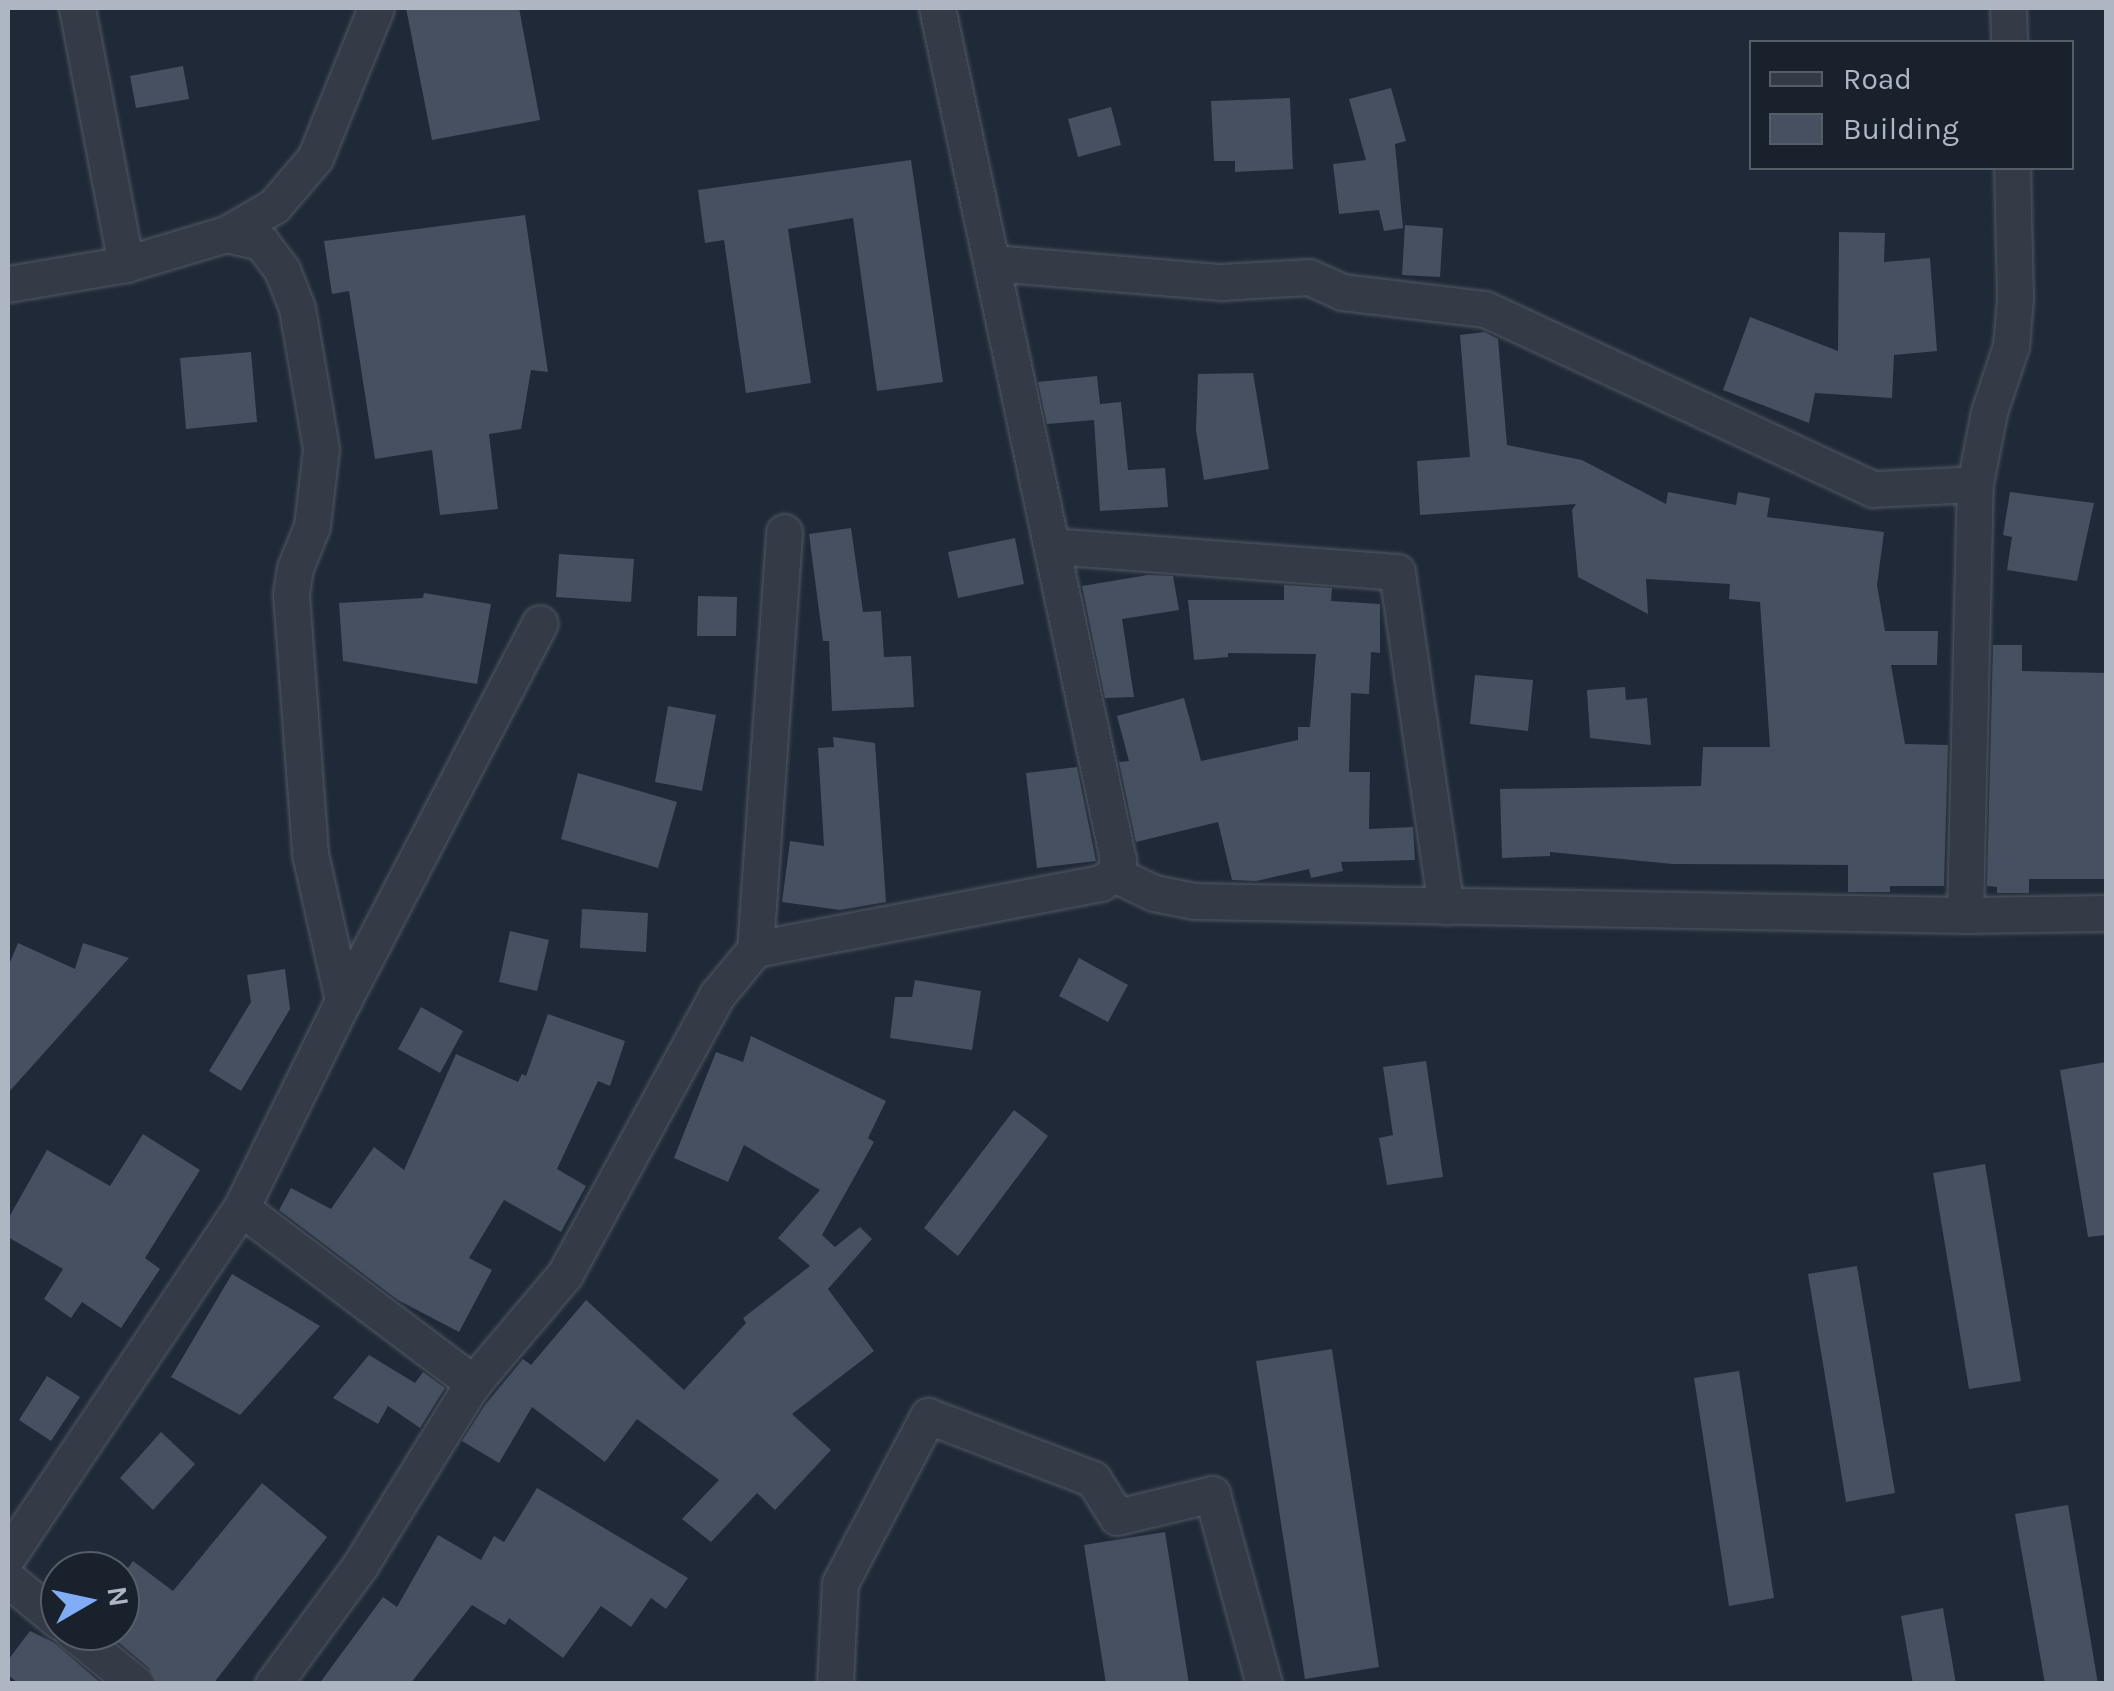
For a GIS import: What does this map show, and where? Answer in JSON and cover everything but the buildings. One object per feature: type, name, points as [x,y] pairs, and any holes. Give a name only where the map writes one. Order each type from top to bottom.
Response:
[{"type":"street","points":[[77,8],[126,264]]},
{"type":"street","points":[[8,284],[126,264],[226,234],[274,206],[316,158],[376,8]]},
{"type":"street","points":[[756,949],[1101,883],[1114,874],[1118,860],[937,8]]},
{"type":"street","points":[[2008,8],[2008,40]]},
{"type":"street","points":[[1965,915],[1975,484],[1990,412],[2011,346],[2015,298],[2012,170]]},
{"type":"street","points":[[226,234],[261,242],[282,270],[297,308],[321,449],[312,526],[295,568],[291,594],[310,854],[343,1001]]},
{"type":"street","points":[[993,262],[1220,282],[1309,276],[1342,292],[1485,309],[1873,489],[1975,484]]},
{"type":"street","points":[[273,1684],[361,1564],[474,1383],[565,1274],[717,995],[756,949],[784,532]]},
{"type":"street","points":[[1052,546],[1397,572],[1446,906]]},
{"type":"street","points":[[8,1556],[242,1208],[343,1001],[540,622]]},
{"type":"street","points":[[1114,874],[1154,893],[1194,901],[1965,915],[2106,913]]},
{"type":"street","points":[[242,1208],[474,1383]]},
{"type":"street","points":[[835,1684],[840,1583],[928,1416],[1093,1479],[1117,1516],[1212,1494],[1264,1684]]},
{"type":"street","points":[[8,1579],[40,1605]]},
{"type":"street","points":[[96,1651],[136,1684]]}]
